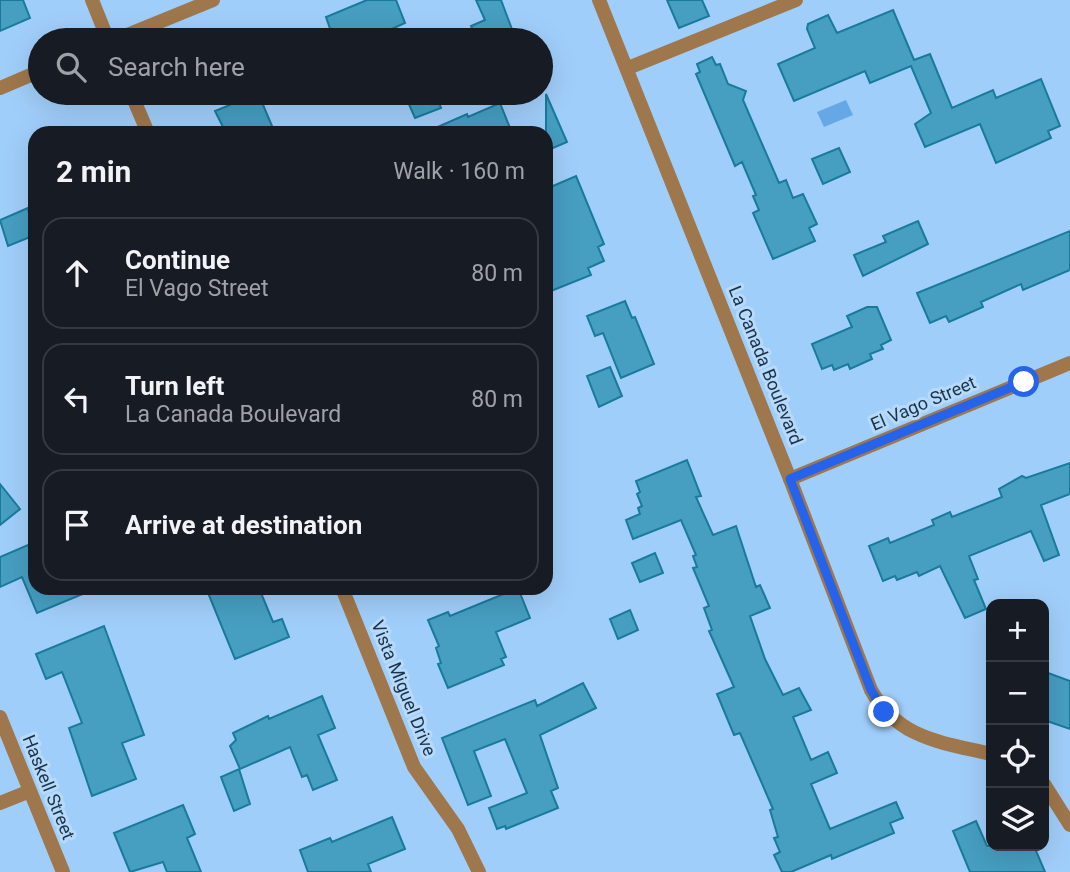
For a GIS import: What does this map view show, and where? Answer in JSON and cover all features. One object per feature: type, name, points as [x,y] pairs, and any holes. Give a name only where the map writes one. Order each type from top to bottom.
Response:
[{"type":"street","points":[[92,0],[103,28]]},
{"type":"street","points":[[144,28],[213,0]]},
{"type":"street","name":"La Canada Boulevard","points":[[599,0],[871,690],[884,712],[897,724],[932,740],[986,753]]},
{"type":"street","points":[[628,68],[796,0]]},
{"type":"street","points":[[0,88],[28,76]]},
{"type":"street","points":[[136,105],[145,126]]},
{"type":"street","name":"El Vago Street","points":[[790,479],[1070,363]]},
{"type":"street","name":"Vista Miguel Drive","points":[[345,595],[414,767],[458,829],[479,872]]},
{"type":"street","name":"Haskell Street","points":[[0,717],[63,872]]},
{"type":"street","points":[[1047,788],[1070,825]]},
{"type":"street","points":[[0,803],[30,791]]},
{"type":"water","points":[[846,100],[853,115],[824,127],[817,112]]},
{"type":"building","points":[[0,0],[23,0],[30,18],[0,31]]},
{"type":"building","points":[[367,0],[396,0],[405,23],[394,28],[330,28],[326,17]]},
{"type":"building","points":[[476,0],[501,0],[512,28],[472,28],[471,26],[485,20]]},
{"type":"building","points":[[667,0],[702,0],[709,16],[679,28]]},
{"type":"building","points":[[893,10],[914,60],[930,54],[952,108],[993,90],[996,98],[1041,79],[1060,126],[1048,131],[1051,138],[996,163],[980,124],[925,147],[915,124],[931,113],[911,66],[870,83],[865,71],[794,101],[778,64],[815,48],[807,29],[808,24],[828,15],[837,33]]},
{"type":"building","points":[[712,57],[716,65],[720,64],[728,84],[746,91],[743,100],[779,183],[786,180],[793,198],[803,194],[817,224],[809,228],[815,241],[773,259],[753,213],[759,210],[753,196],[756,195],[742,162],[735,166],[696,74],[700,72],[697,64]]},
{"type":"building","points":[[230,105],[263,105],[272,126],[222,126],[215,111]]},
{"type":"building","points":[[409,105],[440,105],[441,108],[415,118]]},
{"type":"building","points":[[501,105],[509,126],[440,126],[467,114],[468,117]]},
{"type":"building","points":[[546,105],[551,105],[567,142],[553,148],[553,126],[546,126]]},
{"type":"building","points":[[839,148],[850,172],[823,184],[812,159]]},
{"type":"building","points":[[576,176],[604,244],[598,247],[604,261],[588,268],[591,275],[553,290],[553,186]]},
{"type":"building","points":[[28,208],[28,238],[8,246],[0,220]]},
{"type":"building","points":[[918,221],[928,244],[863,276],[854,255],[886,242],[883,236]]},
{"type":"building","points":[[1070,231],[1070,270],[1023,290],[1021,284],[981,302],[983,307],[949,322],[946,316],[930,323],[917,293]]},
{"type":"building","points":[[625,301],[632,318],[635,317],[654,364],[621,378],[603,333],[595,336],[587,316]]},
{"type":"building","points":[[867,307],[877,307],[891,340],[881,345],[883,349],[870,354],[872,359],[850,369],[848,364],[834,370],[832,365],[822,369],[812,344],[852,327],[847,316]]},
{"type":"building","points":[[610,367],[622,396],[599,407],[587,376]]},
{"type":"building","points":[[687,460],[701,496],[696,497],[713,535],[736,526],[756,587],[760,585],[770,608],[750,616],[765,659],[783,695],[799,688],[811,710],[793,717],[811,760],[828,752],[837,773],[811,784],[830,829],[896,802],[903,818],[890,823],[894,833],[832,859],[831,855],[791,872],[782,872],[774,855],[780,852],[774,838],[778,837],[770,810],[773,809],[740,733],[734,735],[717,694],[734,687],[709,631],[712,630],[704,608],[709,606],[693,568],[697,567],[693,556],[696,555],[681,520],[633,539],[626,520],[640,514],[638,508],[642,506],[636,481]]},
{"type":"building","points":[[1070,463],[1070,494],[1041,505],[1059,555],[1044,561],[1031,531],[969,556],[978,579],[974,580],[986,609],[965,618],[940,566],[919,576],[917,572],[897,580],[895,576],[883,581],[869,546],[888,538],[890,543],[934,525],[932,520],[950,512],[952,517],[1002,497],[999,489],[1022,476],[1026,478]]},
{"type":"building","points":[[0,484],[20,509],[0,525]]},
{"type":"building","points":[[28,545],[28,591],[22,577],[0,587],[0,557]]},
{"type":"building","points":[[655,553],[663,573],[640,582],[632,563]]},
{"type":"building","points":[[30,595],[80,595],[37,613]]},
{"type":"building","points":[[209,595],[262,595],[273,622],[282,619],[289,637],[235,659]]},
{"type":"building","points":[[501,595],[521,595],[530,618],[496,632],[506,657],[501,659],[504,665],[448,688],[438,664],[441,663],[436,648],[439,646],[428,620],[448,612],[450,616]]},
{"type":"building","points":[[630,610],[638,630],[618,639],[610,619]]},
{"type":"building","points":[[104,626],[144,735],[122,743],[136,779],[92,796],[69,728],[82,723],[62,672],[46,679],[36,654]]},
{"type":"building","points":[[1049,673],[1070,681],[1070,729],[1049,722]]},
{"type":"building","points":[[583,683],[596,708],[540,735],[558,788],[551,791],[558,808],[506,829],[505,826],[497,829],[489,808],[527,793],[505,739],[474,751],[491,796],[468,805],[442,738],[535,700],[537,706]]},
{"type":"building","points":[[322,696],[335,728],[318,735],[337,780],[313,790],[307,775],[302,777],[290,747],[240,769],[230,746],[236,740],[233,733],[268,716],[269,719]]},
{"type":"building","points":[[239,769],[250,804],[234,811],[221,777]]},
{"type":"building","points":[[183,805],[195,834],[187,838],[201,872],[167,872],[163,862],[130,872],[114,833]]},
{"type":"building","points":[[392,817],[405,849],[368,864],[371,872],[308,872],[300,850],[330,838],[332,842]]},
{"type":"building","points":[[976,821],[986,844],[986,851],[1036,851],[1045,872],[970,872],[953,831]]},
{"type":"route","points":[[884,712],[871,690],[790,479],[1024,382]]}]
